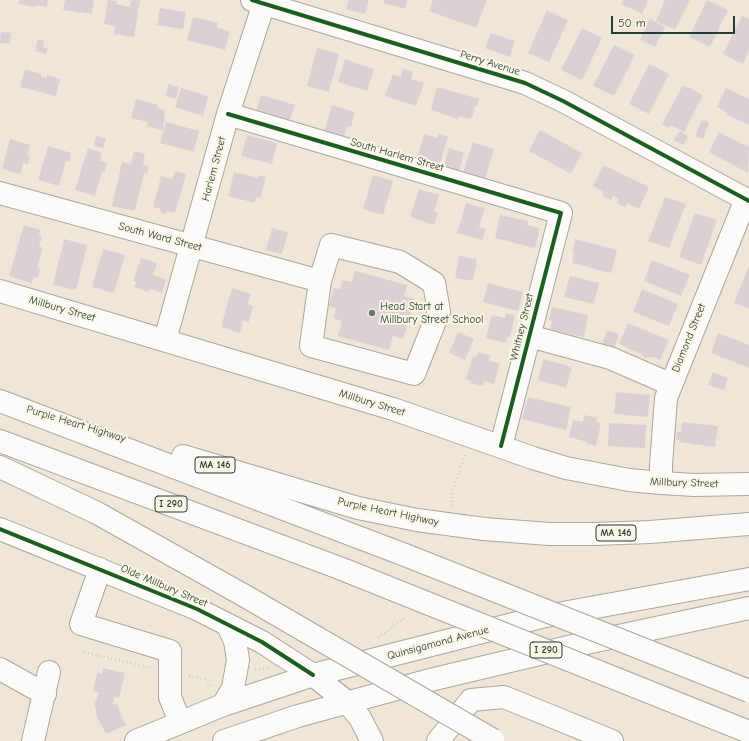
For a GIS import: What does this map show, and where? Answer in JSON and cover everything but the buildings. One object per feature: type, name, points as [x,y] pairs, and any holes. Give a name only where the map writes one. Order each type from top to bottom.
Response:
[{"type":"main road","name":"Harlem Street","points":[[166,340],[260,1]]},
{"type":"main road","name":"Perry Avenue","points":[[260,1],[525,83],[563,101],[747,200]]},
{"type":"main road","name":"South Harlem Street","points":[[228,114],[561,213]]},
{"type":"main road","name":"South Ward Street","points":[[0,193],[320,281]]},
{"type":"main road","name":"Diamond Street","points":[[661,483],[666,398],[670,384],[747,200]]},
{"type":"main road","name":"Whitney Street","points":[[501,446],[561,213]]},
{"type":"main road","points":[[331,245],[400,262],[434,283],[439,311],[414,374],[310,346],[320,281],[331,245]]},
{"type":"main road","name":"Millbury Street","points":[[0,291],[394,409],[533,458],[566,468],[629,480],[661,483],[694,485],[749,484]]},
{"type":"main road","points":[[529,336],[610,358],[670,384]]},
{"type":"main road","points":[[8,403],[405,555],[749,691]]},
{"type":"main road","name":"Purple Heart Highway","points":[[8,403],[358,508],[417,520],[484,529],[549,534],[650,532],[749,524]]},
{"type":"main road","name":"I 290","points":[[0,440],[342,569],[749,732]]},
{"type":"main road","points":[[0,467],[97,513],[245,596],[494,740]]},
{"type":"main road","name":"Olde Millbury Street","points":[[0,529],[197,609],[262,642],[313,675],[346,702],[360,718],[372,741]]},
{"type":"main road","points":[[100,569],[81,624],[170,651],[170,697],[180,722]]},
{"type":"main road","name":"Quinsigamond Avenue","points":[[136,741],[223,705],[313,675],[541,617],[749,579]]},
{"type":"main road","points":[[224,741],[346,702],[577,645],[749,608]]},
{"type":"main road","points":[[223,705],[233,688],[238,660],[235,641],[227,624]]},
{"type":"main road","points":[[0,669],[45,694]]},
{"type":"main road","points":[[33,741],[49,672]]},
{"type":"main road","points":[[438,741],[471,700],[504,697],[612,741]]},
{"type":"path","points":[[257,670],[271,668]]},
{"type":"cycle path","points":[[252,0],[525,83],[563,101],[749,201]]},
{"type":"cycle path","points":[[228,114],[561,213],[501,446]]},
{"type":"cycle path","points":[[0,529],[197,609],[262,642],[313,675]]},
{"type":"place","name":"Head Start at Millbury Street School","points":[[372,313]]}]
